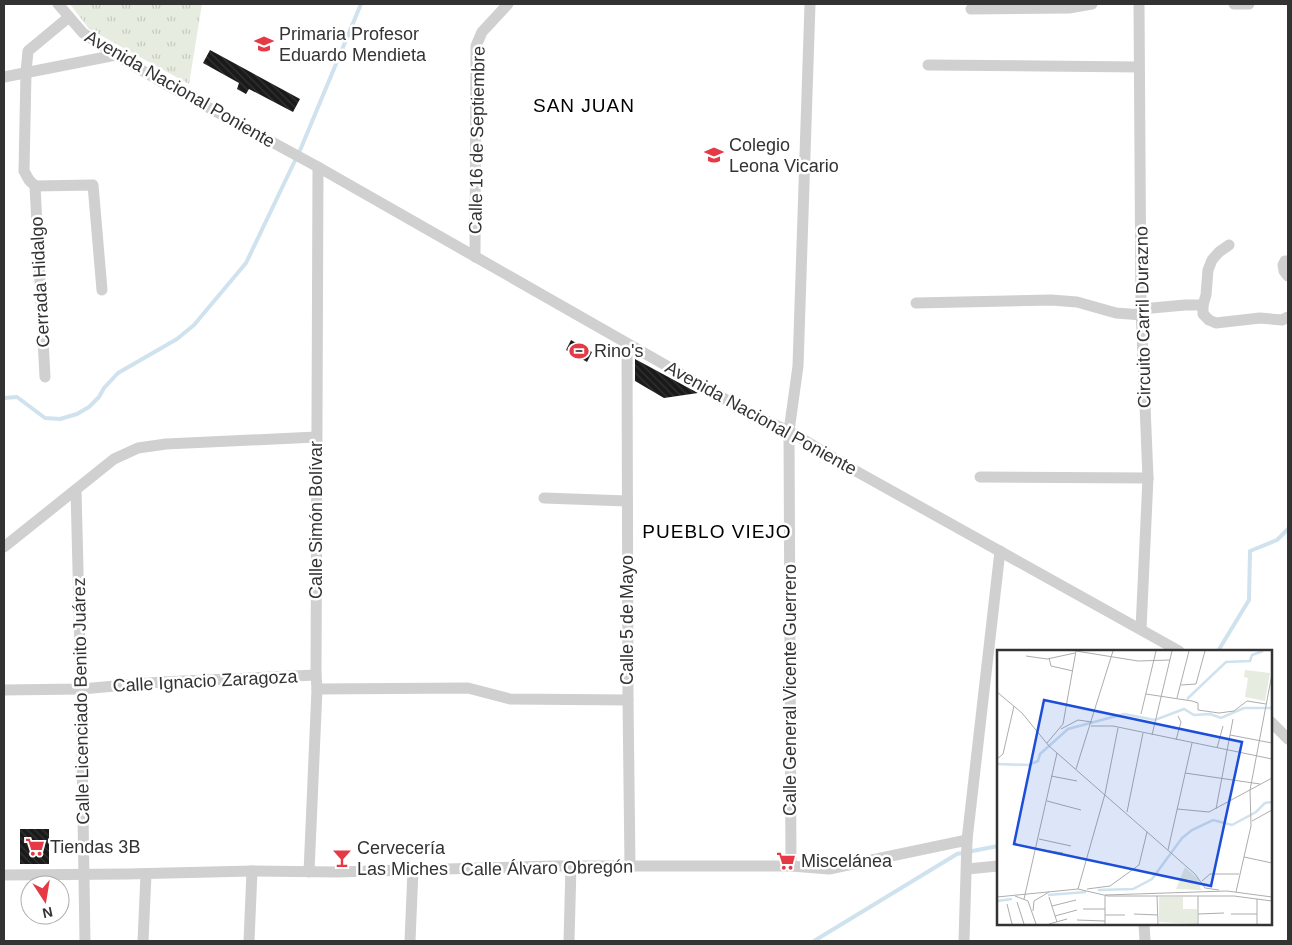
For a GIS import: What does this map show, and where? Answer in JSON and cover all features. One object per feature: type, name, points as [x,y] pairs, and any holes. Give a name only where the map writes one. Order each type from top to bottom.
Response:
[{"type":"street","name":"Avenida Nacional Poniente","points":[[58,4],[82,33],[176,90],[318,167],[753,415],[789,431],[854,470],[1177,650]]},
{"type":"street","name":"Calle 16 de Septiembre","points":[[475,257],[476,46],[482,32],[508,4]]},
{"type":"street","name":"Calle General Vicente Guerrero","points":[[791,866],[789,431],[798,366],[810,4]]},
{"type":"street","points":[[971,9],[1069,8],[1092,4]]},
{"type":"street","name":"Circuito Carril Durazno","points":[[1139,4],[1142,312],[1148,478],[1141,629]]},
{"type":"street","points":[[1234,4],[1249,4]]},
{"type":"street","name":"Cerrada Hidalgo","points":[[45,377],[35,186],[24,171],[26,72],[28,51],[69,17]]},
{"type":"street","points":[[4,77],[116,55]]},
{"type":"street","points":[[928,65],[1139,67]]},
{"type":"street","name":"Calle Simón Bolívar","points":[[309,872],[317,689],[318,167]]},
{"type":"street","points":[[35,186],[93,185],[102,290]]},
{"type":"street","points":[[1229,245],[1212,260],[1208,270],[1203,314],[1216,323],[1255,319],[1282,320],[1288,317]]},
{"type":"street","points":[[1288,261],[1285,261],[1283,265],[1284,271],[1288,276]]},
{"type":"street","points":[[916,303],[1051,300],[1077,302],[1116,313],[1142,312],[1185,305],[1203,305]]},
{"type":"street","name":"Calle 5 de Mayo","points":[[627,344],[630,866]]},
{"type":"street","points":[[4,547],[114,459],[138,448],[166,444],[316,436]]},
{"type":"street","points":[[980,477],[1148,478]]},
{"type":"street","name":"Calle Licenciado Benito Juárez","points":[[76,490],[85,941]]},
{"type":"street","points":[[544,498],[627,501]]},
{"type":"street","points":[[964,941],[968,840],[1000,551]]},
{"type":"street","name":"Calle Ignacio Zaragoza","points":[[4,690],[81,689],[160,682],[316,675]]},
{"type":"street","points":[[317,689],[468,688],[510,699],[628,700]]},
{"type":"street","points":[[1272,723],[1288,739]]},
{"type":"street","name":"Calle Álvaro Obregón","points":[[4,875],[252,871],[309,872],[571,866],[791,866],[828,869],[968,840]]},
{"type":"street","points":[[570,941],[571,866]]},
{"type":"street","points":[[967,869],[997,866]]},
{"type":"street","points":[[410,941],[413,870]]},
{"type":"street","points":[[249,941],[252,871]]},
{"type":"street","points":[[143,941],[146,874]]},
{"type":"street","points":[[1144,925],[1145,941]]},
{"type":"green space","points":[[70,4],[202,4],[189,84],[89,29]]},
{"type":"building","points":[[210,50],[300,99],[293,112],[249,89],[246,94],[237,89],[239,83],[203,63]]},
{"type":"building","name":"Rino's","points":[[571,340],[592,352],[587,362],[566,350]]},
{"type":"building","points":[[635,359],[698,393],[664,398],[635,381]]},
{"type":"building","name":"Tiendas 3B","points":[[20,829],[49,829],[49,864],[20,864]]},
{"type":"waterway","points":[[4,398],[17,397],[45,418],[60,419],[77,414],[89,407],[118,373],[177,339],[194,325],[246,263],[301,148],[361,4]]},
{"type":"waterway","points":[[1219,650],[1249,600],[1250,551],[1277,540],[1288,529]]},
{"type":"waterway","points":[[814,941],[957,854],[997,846]]},
{"type":"place","name":"Primaria Profesor Eduardo Mendieta","points":[[264,44]]},
{"type":"place","name":"Colegio Leona Vicario","points":[[714,155]]},
{"type":"place","name":"Rino's","points":[[579,351]]},
{"type":"place","name":"Tiendas 3B","points":[[35,847]]},
{"type":"place","name":"Cervecería Las Miches","points":[[342,858]]},
{"type":"place","name":"Miscelánea","points":[[786,861]]},
{"type":"district","name":"SAN JUAN","points":[[584,105]]},
{"type":"district","name":"PUEBLO VIEJO","points":[[717,531]]}]
